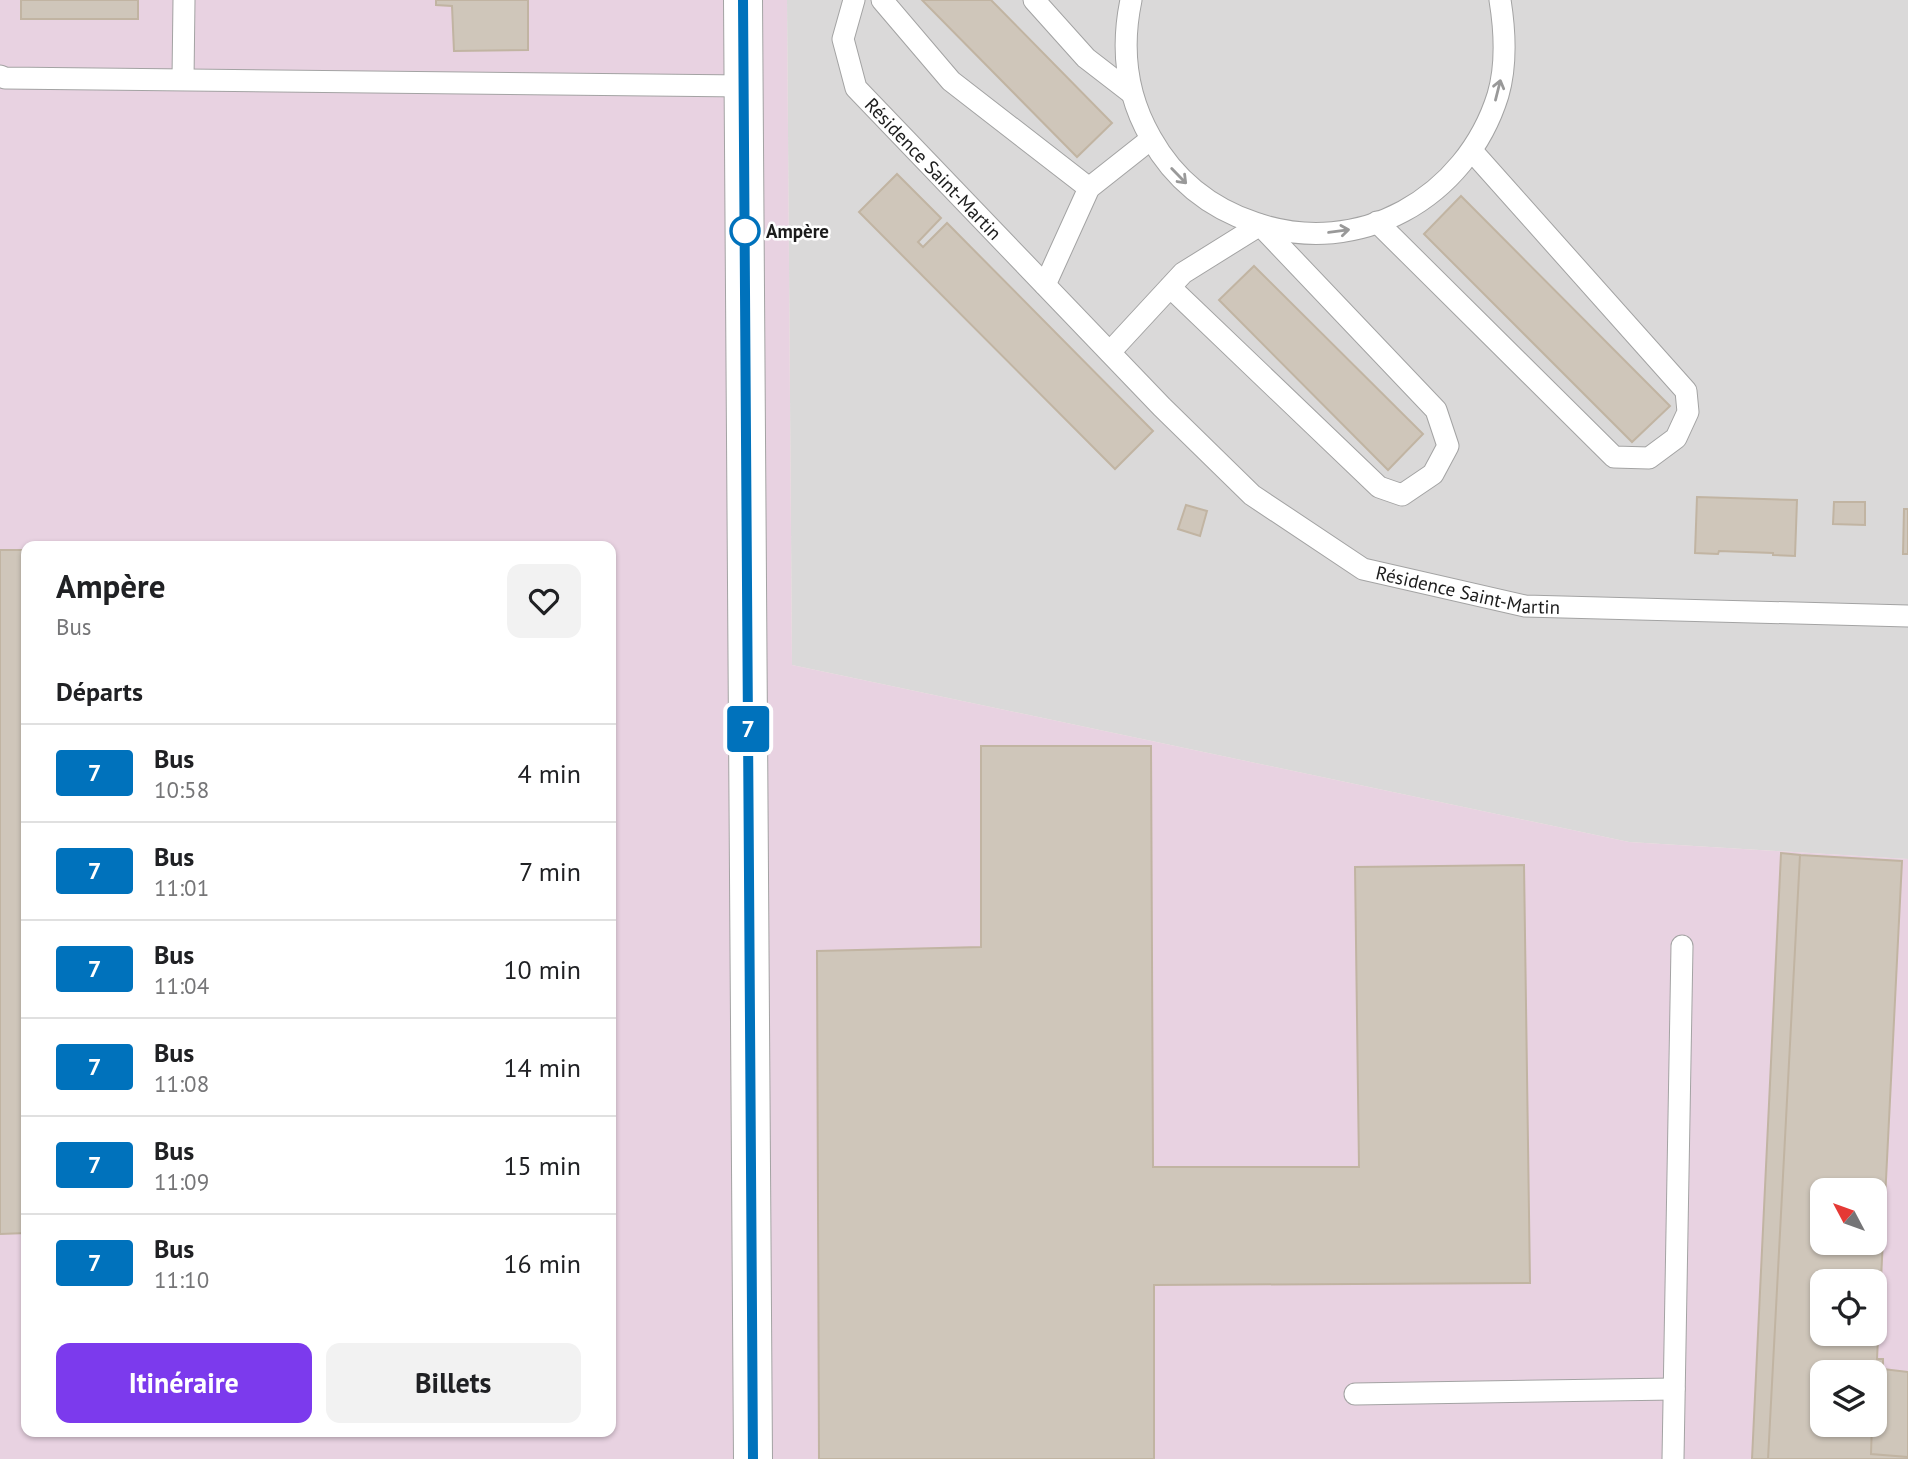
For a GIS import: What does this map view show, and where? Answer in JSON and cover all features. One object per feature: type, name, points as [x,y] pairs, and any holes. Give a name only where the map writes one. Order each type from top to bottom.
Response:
[{"type":"street","points":[[743,0],[752,1459]]},
{"type":"lane","points":[[183,79],[184,0]]},
{"type":"lane","name":"Résidence Saint-Martin","points":[[853,0],[843,39],[856,88],[1162,407],[1252,495],[1363,569],[1525,606],[1908,616]]},
{"type":"lane","points":[[882,0],[951,80],[1089,188]]},
{"type":"lane","points":[[1034,0],[1086,58],[1130,92]]},
{"type":"lane","points":[[1131,0],[1126,24],[1125,58],[1130,92],[1142,124],[1159,154],[1182,180],[1208,201],[1238,218],[1271,229],[1314,233],[1336,233],[1398,214],[1426,197],[1451,176],[1472,151],[1499,92],[1505,28],[1500,0]]},
{"type":"lane","points":[[0,76],[744,86]]},
{"type":"lane","points":[[1045,285],[1089,188],[1151,139]]},
{"type":"lane","points":[[1377,222],[1614,457],[1649,458],[1676,438],[1688,412],[1686,391],[1472,151]]},
{"type":"lane","points":[[1110,352],[1183,274],[1260,225]]},
{"type":"lane","points":[[1170,287],[1379,487],[1402,495],[1433,474],[1448,446],[1436,410],[1260,225]]},
{"type":"lane","points":[[1673,1459],[1682,946]]},
{"type":"lane","points":[[1355,1394],[1674,1389]]},
{"type":"shaded area","points":[[0,0],[787,0],[792,665],[1629,842],[1908,859],[1908,1459],[0,1459]]},
{"type":"shaded area","points":[[787,0],[1908,0],[1908,859],[1629,842],[792,665]]},
{"type":"building","points":[[21,0],[138,0],[138,19],[21,19]]},
{"type":"building","points":[[436,0],[528,0],[528,50],[454,51],[452,6],[436,5]]},
{"type":"building","points":[[922,0],[991,0],[1112,123],[1077,157]]},
{"type":"building","points":[[897,174],[941,218],[918,242],[923,247],[947,223],[1153,431],[1115,469],[859,212]]},
{"type":"building","points":[[1461,196],[1670,406],[1632,442],[1424,234]]},
{"type":"building","points":[[1254,266],[1423,434],[1388,470],[1219,300]]},
{"type":"building","points":[[1697,497],[1797,500],[1795,556],[1719,551],[1718,554],[1695,553]]},
{"type":"building","points":[[1834,502],[1865,502],[1865,525],[1833,524]]},
{"type":"building","points":[[1186,505],[1207,511],[1200,536],[1178,529]]},
{"type":"building","points":[[1904,509],[1908,509],[1908,554],[1903,554]]},
{"type":"building","points":[[0,550],[21,550],[21,1233],[0,1234]]},
{"type":"building","points":[[981,746],[1151,746],[1153,1167],[1359,1167],[1355,867],[1524,865],[1530,1283],[1154,1285],[1154,1459],[819,1459],[817,951],[981,947]]},
{"type":"building","points":[[1781,853],[1800,855],[1768,1459],[1752,1459]]},
{"type":"building","points":[[1800,855],[1902,861],[1886,1178],[1810,1178],[1810,1255],[1882,1255],[1882,1269],[1810,1269],[1810,1346],[1878,1346],[1877,1359],[1883,1360],[1810,1360],[1810,1437],[1872,1437],[1871,1454],[1908,1459],[1768,1459]]},
{"type":"building","points":[[1887,1369],[1908,1372],[1908,1457],[1871,1454],[1872,1437],[1887,1437]]},
{"type":"bus line","name":"7","points":[[743,0],[753,1459]]},
{"type":"place","name":"Ampère","points":[[745,231]]}]
